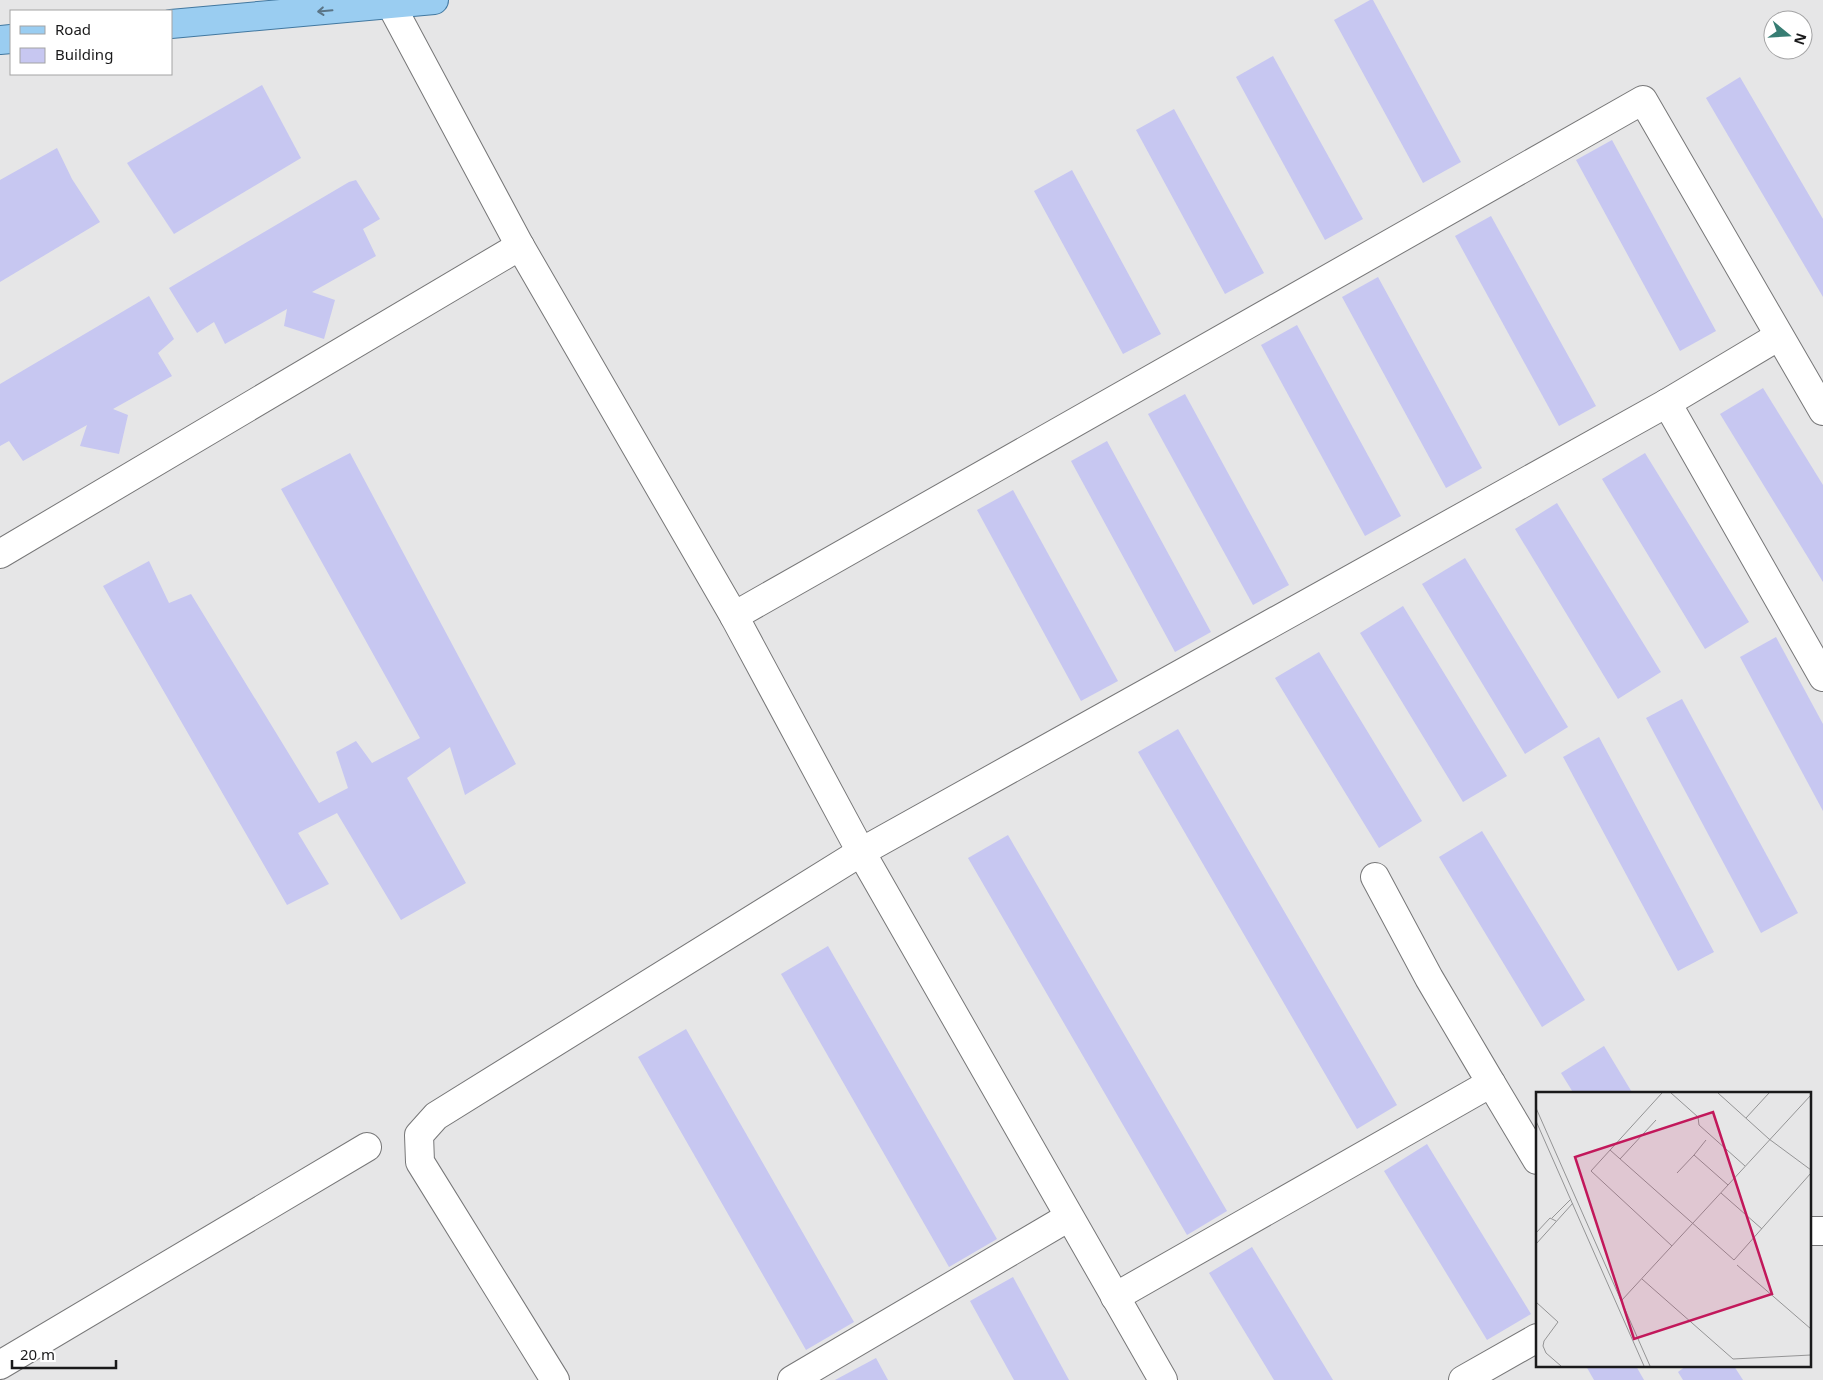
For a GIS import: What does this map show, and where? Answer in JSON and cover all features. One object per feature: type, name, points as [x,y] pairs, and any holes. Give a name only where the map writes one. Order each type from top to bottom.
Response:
[{"type":"main road","points":[[172,24],[434,0]]},
{"type":"street","points":[[391,5],[520,246],[734,616],[861,852],[1163,1380]]},
{"type":"street","points":[[734,616],[1643,100],[1823,412]]},
{"type":"street","points":[[0,554],[520,246]]},
{"type":"street","points":[[555,1380],[420,1162],[419,1135],[436,1116],[861,852],[1667,403],[1780,336]]},
{"type":"street","points":[[1667,403],[1823,677]]},
{"type":"street","points":[[1375,877],[1429,978],[1536,1158]]},
{"type":"street","points":[[1115,1296],[1491,1083]]},
{"type":"street","points":[[0,1365],[367,1147]]},
{"type":"street","points":[[792,1380],[1069,1217]]},
{"type":"street","points":[[1810,1231],[1823,1231]]},
{"type":"street","points":[[1463,1380],[1536,1339]]},
{"type":"building","points":[[1373,0],[1461,162],[1423,183],[1334,20]]},
{"type":"building","points":[[1273,56],[1363,219],[1325,240],[1236,77]]},
{"type":"building","points":[[1740,77],[1823,219],[1823,297],[1706,98]]},
{"type":"building","points":[[262,85],[301,158],[174,234],[127,163]]},
{"type":"building","points":[[1174,109],[1264,273],[1225,294],[1136,130]]},
{"type":"building","points":[[1612,140],[1716,331],[1680,351],[1576,160]]},
{"type":"building","points":[[57,148],[72,179],[100,222],[0,282],[0,180]]},
{"type":"building","points":[[1072,170],[1161,334],[1123,354],[1034,191]]},
{"type":"building","points":[[356,180],[380,219],[363,229],[376,256],[312,292],[335,300],[324,339],[284,326],[287,309],[225,344],[214,322],[197,333],[169,288],[349,182]]},
{"type":"building","points":[[1491,216],[1596,406],[1559,426],[1455,236]]},
{"type":"building","points":[[1378,277],[1482,468],[1446,488],[1342,297]]},
{"type":"building","points":[[149,296],[174,339],[158,353],[172,376],[113,409],[128,415],[119,454],[80,446],[87,425],[23,461],[9,441],[0,446],[0,384]]},
{"type":"building","points":[[1297,325],[1401,516],[1365,536],[1261,345]]},
{"type":"building","points":[[1763,388],[1823,485],[1823,582],[1720,414]]},
{"type":"building","points":[[1185,394],[1289,585],[1253,605],[1148,414]]},
{"type":"building","points":[[1107,441],[1211,632],[1175,652],[1071,461]]},
{"type":"building","points":[[350,453],[516,764],[465,795],[450,747],[407,778],[466,883],[401,920],[337,813],[298,833],[329,884],[287,905],[103,586],[149,561],[169,603],[191,594],[319,803],[348,788],[336,752],[356,741],[372,763],[420,738],[281,489]]},
{"type":"building","points":[[1645,453],[1749,622],[1705,649],[1602,479]]},
{"type":"building","points":[[1013,490],[1118,681],[1081,701],[977,510]]},
{"type":"building","points":[[1557,503],[1661,672],[1618,699],[1515,529]]},
{"type":"building","points":[[1465,558],[1568,727],[1525,754],[1422,584]]},
{"type":"building","points":[[1403,606],[1507,776],[1463,802],[1360,633]]},
{"type":"building","points":[[1776,637],[1823,724],[1823,811],[1740,657]]},
{"type":"building","points":[[1319,652],[1422,821],[1379,848],[1275,678]]},
{"type":"building","points":[[1682,699],[1798,913],[1761,933],[1646,718]]},
{"type":"building","points":[[1178,729],[1397,1105],[1357,1129],[1138,752]]},
{"type":"building","points":[[1599,737],[1714,952],[1678,971],[1563,757]]},
{"type":"building","points":[[1482,831],[1585,1000],[1542,1027],[1439,857]]},
{"type":"building","points":[[1008,835],[1227,1211],[1187,1235],[968,858]]},
{"type":"building","points":[[828,946],[997,1239],[949,1267],[781,974]]},
{"type":"building","points":[[686,1029],[854,1322],[806,1350],[638,1057]]},
{"type":"building","points":[[1604,1046],[1632,1092],[1573,1092],[1561,1073]]},
{"type":"building","points":[[1427,1144],[1531,1314],[1487,1340],[1384,1171]]},
{"type":"building","points":[[1252,1247],[1333,1380],[1274,1380],[1209,1273]]},
{"type":"building","points":[[1013,1277],[1069,1380],[1014,1380],[970,1301]]},
{"type":"building","points":[[876,1358],[888,1380],[835,1380]]},
{"type":"building","points":[[1587,1368],[1637,1368],[1644,1380],[1594,1380]]},
{"type":"building","points":[[1683,1368],[1735,1368],[1743,1380],[1683,1380],[1678,1372]]}]
